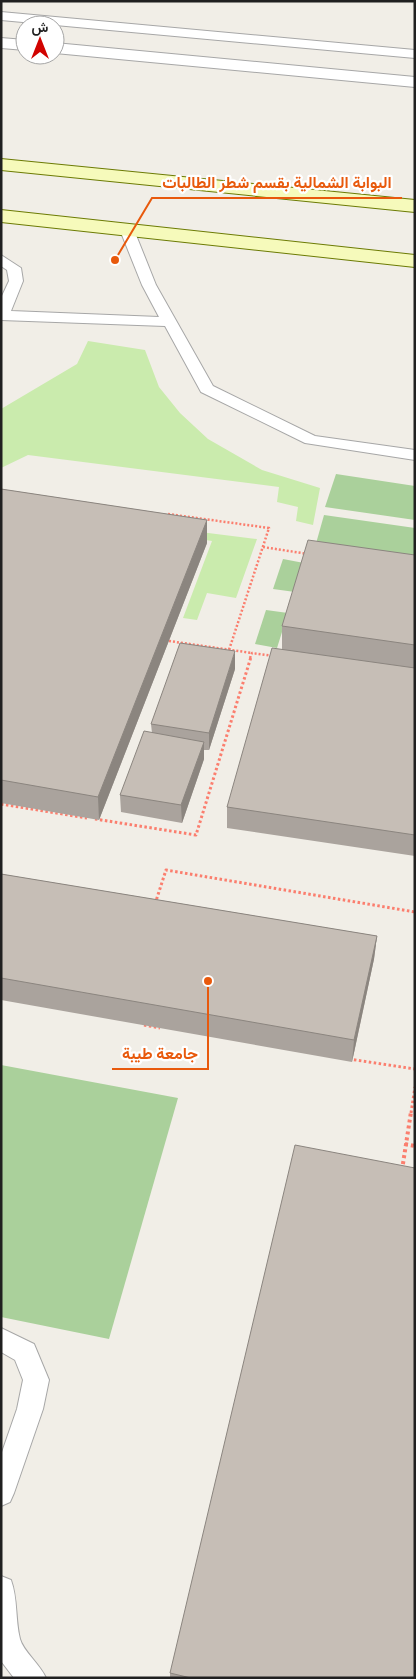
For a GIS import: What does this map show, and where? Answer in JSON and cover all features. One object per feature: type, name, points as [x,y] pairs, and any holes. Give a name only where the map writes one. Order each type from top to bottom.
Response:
[{"type":"street","points":[[1,43],[15,44]]},
{"type":"street","points":[[65,49],[415,82]]},
{"type":"street","points":[[1,164],[415,206]]},
{"type":"street","points":[[1,216],[415,261]]},
{"type":"lane","points":[[1,16],[415,54]]},
{"type":"lane","points":[[127,230],[149,285],[207,389],[311,440],[415,455]]},
{"type":"lane","points":[[1,259],[14,268],[16,281],[2,315],[170,322]]},
{"type":"lane","points":[[1,1339],[25,1352],[36,1380],[30,1408],[1,1493]]},
{"type":"lane","points":[[1,1590],[7,1646],[32,1678]]},
{"type":"path","points":[[163,514],[269,528],[230,650]]},
{"type":"path","points":[[263,547],[310,554]]},
{"type":"path","points":[[169,641],[281,657]]},
{"type":"path","points":[[1,804],[196,835],[252,653]]},
{"type":"path","points":[[152,913],[166,870],[415,912]]},
{"type":"path","points":[[144,1026],[163,1029]]},
{"type":"path","points":[[347,1058],[415,1069]]},
{"type":"path","points":[[400,1179],[415,1087]]},
{"type":"path","points":[[406,1144],[415,1146]]},
{"type":"green space","points":[[88,341],[145,350],[159,387],[180,413],[208,439],[262,470],[320,488],[313,525],[296,521],[298,507],[277,502],[279,487],[28,455],[1,468],[1,409],[77,364]]},
{"type":"green space","points":[[336,474],[415,486],[415,520],[325,507]]},
{"type":"green space","points":[[1,507],[257,539],[236,598],[207,593],[197,620],[183,618],[212,541]]},
{"type":"green space","points":[[324,515],[415,528],[415,561],[315,547]]},
{"type":"green space","points":[[283,559],[304,563],[295,592],[273,589]]},
{"type":"green space","points":[[266,610],[288,613],[277,648],[255,644]]},
{"type":"green space","points":[[1,1065],[178,1098],[109,1339],[1,1317]]},
{"type":"building","points":[[1,489],[207,520],[98,797],[1,780]]},
{"type":"building","points":[[308,540],[415,555],[415,645],[282,626]]},
{"type":"building","points":[[180,643],[235,651],[209,733],[151,724]]},
{"type":"building","points":[[272,648],[415,668],[415,835],[227,807]]},
{"type":"building","points":[[144,731],[204,742],[181,805],[120,795]]},
{"type":"building","points":[[1,874],[377,936],[354,1040],[1,978]]},
{"type":"building","points":[[295,1145],[415,1168],[415,1678],[191,1678],[170,1673]]},
{"type":"place","name":"البوابة الشمالية بقسم شطر الطالبات","points":[[115,260]]},
{"type":"place","name":"جامعة طيبة","points":[[208,981]]}]
